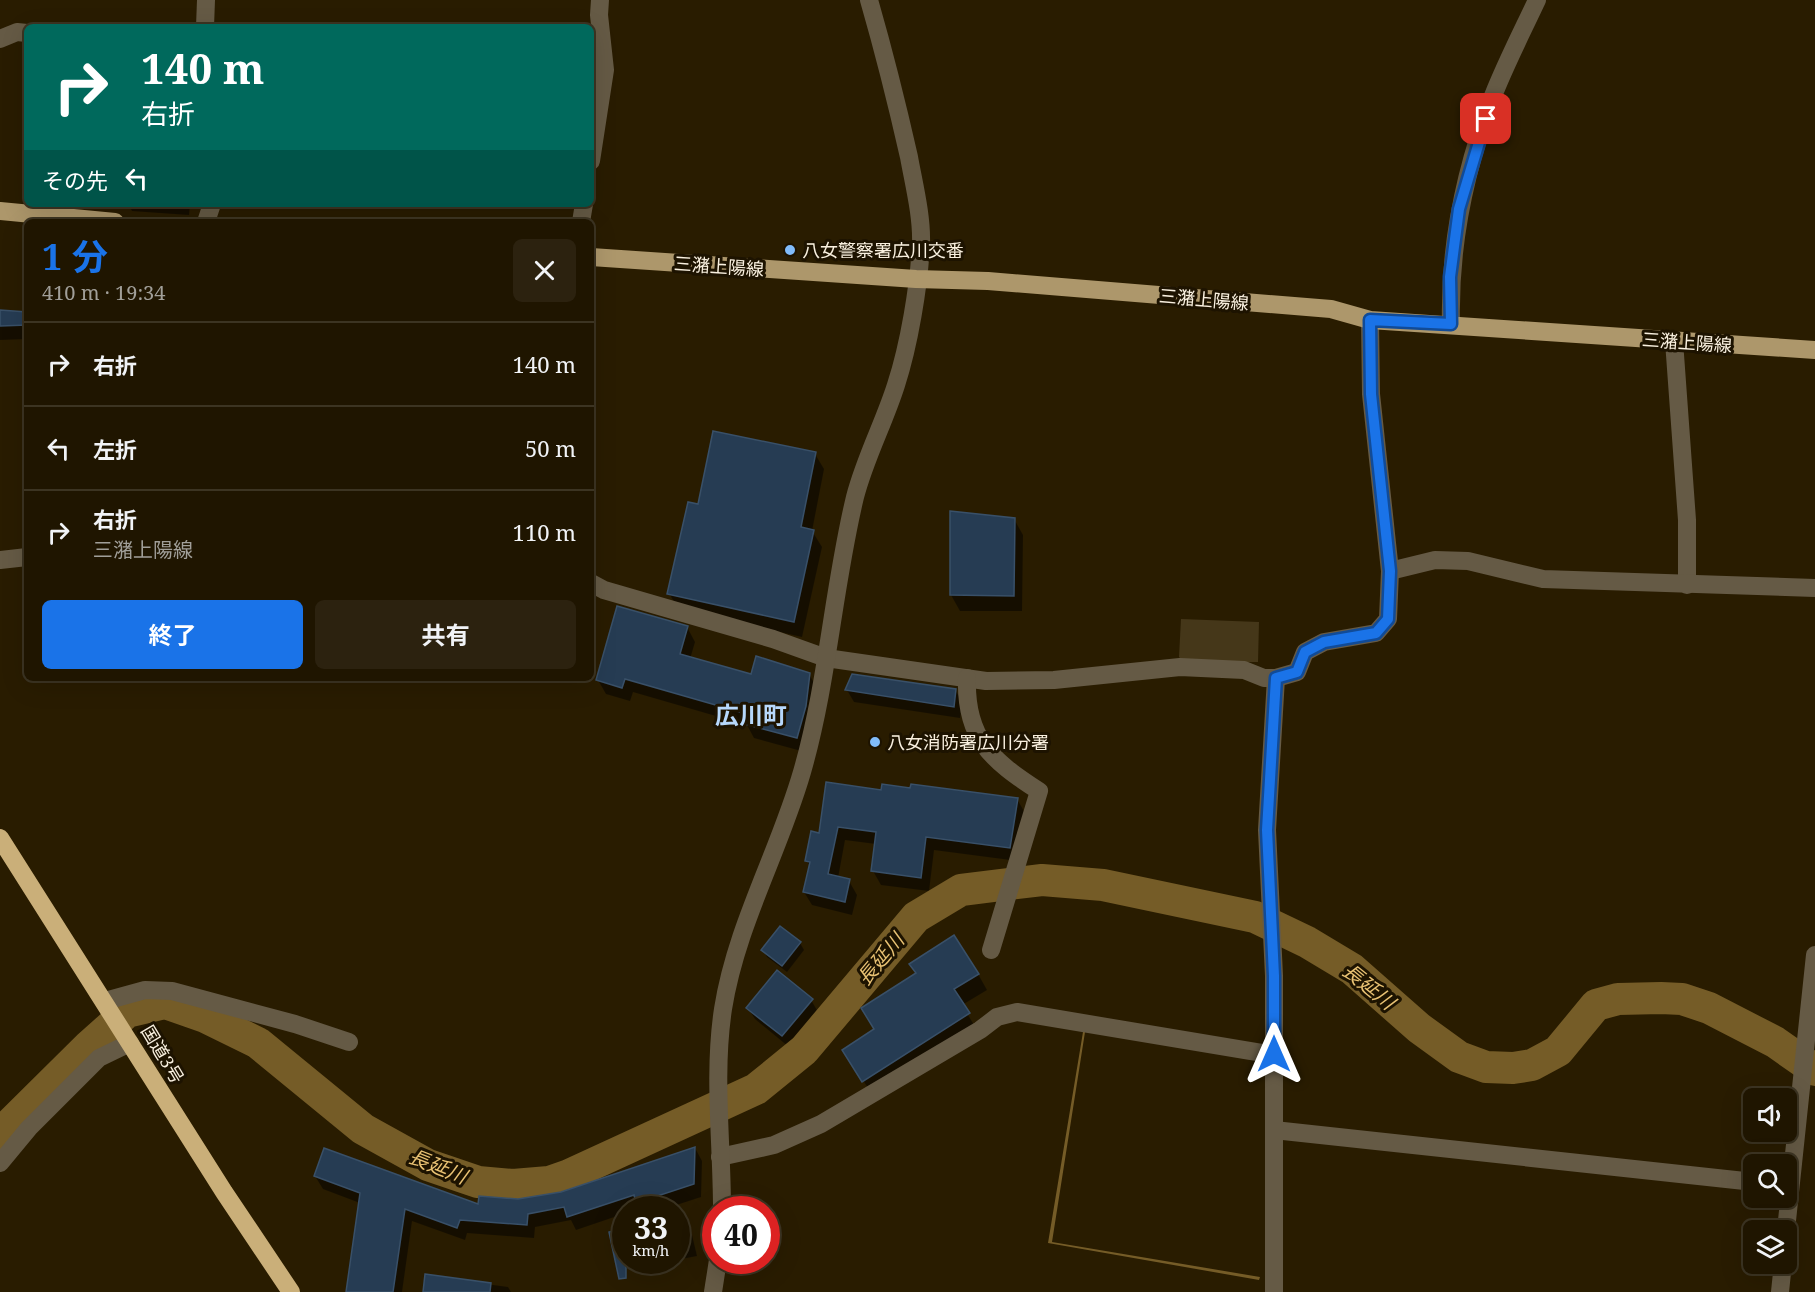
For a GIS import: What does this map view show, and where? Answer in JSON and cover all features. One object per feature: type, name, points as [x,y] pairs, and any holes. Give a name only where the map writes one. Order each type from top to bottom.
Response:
[{"type":"highway","name":"国道3号","points":[[0,838],[107,1003],[224,1192],[291,1292]]},
{"type":"main road","points":[[0,211],[84,219]]},
{"type":"main road","name":"三潴上陽線","points":[[594,256],[916,279],[988,281],[1319,308],[1370,320],[1815,350]]},
{"type":"street","points":[[205,24],[206,0]]},
{"type":"street","points":[[594,142],[605,70],[599,15],[600,0]]},
{"type":"street","points":[[722,1196],[719,1055],[723,1010],[733,964],[802,773],[822,688],[856,493],[872,441],[896,386],[909,332],[921,242],[914,186],[890,70],[869,0]]},
{"type":"street","points":[[1451,324],[1450,277],[1459,209],[1493,97],[1537,0]]},
{"type":"street","points":[[0,39],[16,32],[24,33]]},
{"type":"street","points":[[594,585],[604,590],[773,639],[826,658],[986,681],[1054,680],[1179,667],[1244,670],[1264,678],[1276,678],[1297,672],[1305,652],[1324,642],[1376,633],[1388,619],[1390,571],[1371,394],[1370,320]]},
{"type":"street","points":[[1674,341],[1687,520],[1688,585]]},
{"type":"street","points":[[0,560],[24,557]]},
{"type":"street","points":[[1390,571],[1435,560],[1468,561],[1543,579],[1815,588]]},
{"type":"street","points":[[967,678],[966,702],[973,729],[988,753],[1011,773],[1039,791],[991,950]]},
{"type":"street","points":[[1274,1292],[1274,976],[1267,830],[1276,678]]},
{"type":"street","points":[[1792,1154],[1809,1038],[1815,955]]},
{"type":"street","points":[[107,1003],[145,990],[172,990],[295,1024],[349,1042]]},
{"type":"street","points":[[720,1157],[774,1145],[821,1124],[980,1030],[997,1017],[1017,1012],[1274,1054]]},
{"type":"street","points":[[0,1163],[29,1128],[99,1058],[129,1040]]},
{"type":"street","points":[[1274,1130],[1743,1181]]},
{"type":"street","points":[[713,1292],[716,1274]]},
{"type":"street","points":[[1780,1292],[1782,1274]]},
{"type":"shaded area","points":[[1181,619],[1259,622],[1258,662],[1184,662],[1179,657]]},
{"type":"shaded area","points":[[1083,1032],[1085,1032],[1052,1242],[1260,1277],[1259,1280],[1048,1243]]},
{"type":"building","points":[[0,310],[24,312],[24,325],[0,326]]},
{"type":"building","points":[[713,431],[816,452],[801,527],[814,530],[794,622],[667,594],[688,502],[698,504]]},
{"type":"building","points":[[950,511],[1015,518],[1014,596],[950,595]]},
{"type":"building","points":[[617,606],[688,626],[680,654],[751,674],[756,656],[810,673],[806,706],[797,738],[744,724],[747,714],[625,679],[622,688],[596,680]]},
{"type":"building","points":[[852,674],[956,689],[954,707],[845,690]]},
{"type":"building","points":[[826,782],[881,790],[882,784],[910,788],[911,784],[1018,798],[1010,848],[926,837],[921,878],[871,871],[876,832],[838,827],[828,874],[850,879],[845,902],[803,892],[810,862],[805,861],[811,831],[819,833]]},
{"type":"building","points":[[780,926],[801,942],[782,966],[761,950]]},
{"type":"building","points":[[954,935],[979,974],[954,989],[970,1013],[862,1082],[842,1050],[874,1029],[861,1008],[916,973],[909,964]]},
{"type":"building","points":[[777,970],[813,999],[782,1036],[746,1008]]},
{"type":"building","points":[[695,1147],[694,1184],[657,1196],[612,1196],[612,1202],[567,1217],[564,1207],[528,1214],[527,1225],[460,1220],[457,1228],[405,1209],[393,1292],[346,1292],[360,1193],[314,1176],[324,1148],[478,1204],[479,1196],[518,1199],[561,1192]]},
{"type":"building","points":[[425,1274],[491,1283],[490,1292],[423,1292]]},
{"type":"building","points":[[618,1274],[626,1274],[626,1278],[619,1279]]},
{"type":"waterway","name":"長延川","points":[[0,1134],[89,1046],[127,1012],[165,1003],[205,1017],[258,1043],[363,1129],[428,1165],[478,1182],[513,1185],[549,1182],[569,1175],[756,1089],[804,1050],[916,917],[961,890],[1042,880],[1103,885],[1255,917],[1307,942],[1352,969],[1419,1028],[1459,1057],[1486,1067],[1513,1068],[1532,1065],[1558,1051],[1596,1005],[1618,999],[1661,998],[1682,999],[1709,1008],[1775,1042],[1815,1070]]},
{"type":"place","name":"八女警察署広川交番","points":[[790,250]]},
{"type":"place","name":"八女消防署広川分署","points":[[875,742]]},
{"type":"district","name":"広川町","points":[[751,714]]},
{"type":"route","points":[[1274,1054],[1274,976],[1267,830],[1276,678],[1297,672],[1305,652],[1324,642],[1376,633],[1388,619],[1390,571],[1371,394],[1370,320],[1451,324],[1450,277],[1459,209],[1486,119]]}]
